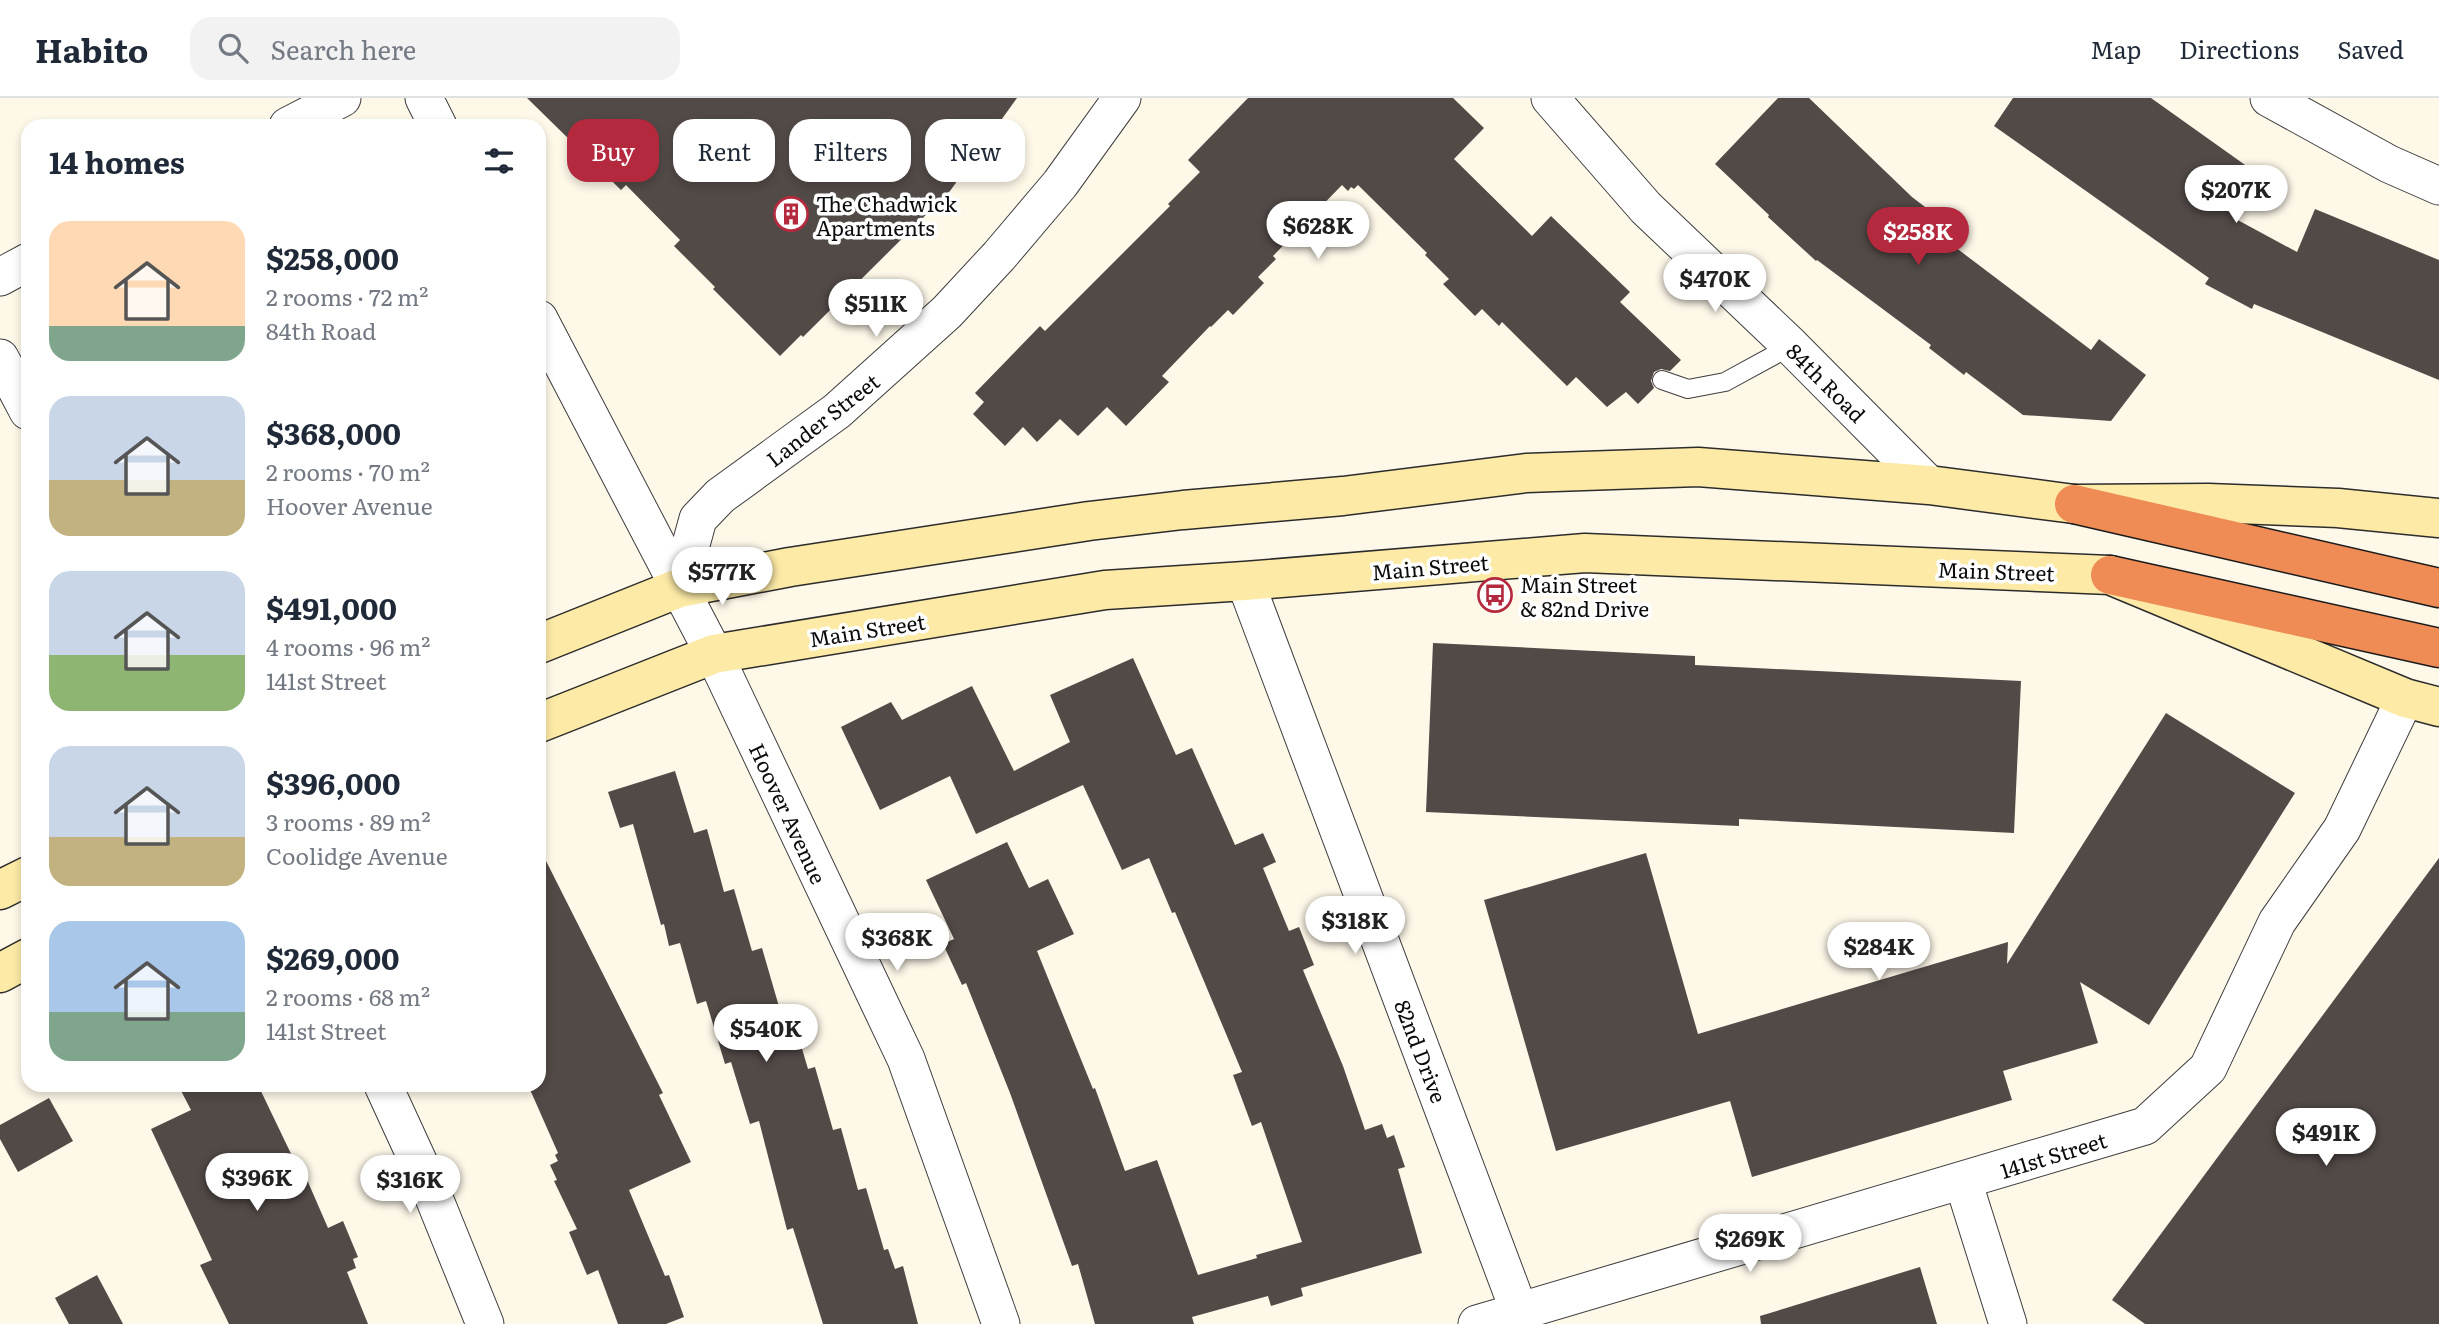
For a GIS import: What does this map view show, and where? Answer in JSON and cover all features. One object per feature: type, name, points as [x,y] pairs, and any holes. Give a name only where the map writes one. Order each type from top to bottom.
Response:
[{"type":"highway","points":[[2074,504],[2439,588]]},
{"type":"highway","points":[[2110,575],[2439,648]]},
{"type":"main road","points":[[546,640],[678,588],[790,567],[1089,521],[1343,496],[1527,473],[1699,467],[1929,485],[2074,504],[2208,503],[2325,508],[2439,519]]},
{"type":"main road","name":"Main Street","points":[[546,720],[714,654],[1105,590],[1585,552],[2110,575],[2422,703]]},
{"type":"main road","points":[[0,890],[21,880]]},
{"type":"main road","points":[[0,973],[21,962]]},
{"type":"street","points":[[302,119],[342,98]]},
{"type":"street","points":[[424,98],[434,119]]},
{"type":"street","name":"Lander Street","points":[[678,588],[698,519],[720,496],[837,411],[947,312],[1060,184],[1122,98]]},
{"type":"street","name":"84th Road","points":[[1550,98],[1646,208],[1791,346],[1929,485]]},
{"type":"street","points":[[2269,98],[2389,164],[2439,186]]},
{"type":"street","points":[[0,277],[21,266]]},
{"type":"street","name":"Hoover Avenue","points":[[546,333],[714,654],[906,1059],[1001,1324]]},
{"type":"street","points":[[0,358],[21,398]]},
{"type":"street","name":"82nd Drive","points":[[1245,581],[1523,1318]]},
{"type":"street","name":"141st Street","points":[[1477,1324],[1523,1318],[2145,1126],[2208,1068],[2277,922],[2342,829],[2422,703]]},
{"type":"street","points":[[386,1092],[428,1183],[485,1324]]},
{"type":"street","points":[[1963,1181],[2008,1324]]},
{"type":"lane","points":[[1662,380],[1688,389],[1725,382],[1791,346]]},
{"type":"building","name":"The Chadwick Apartments","points":[[527,98],[1017,98],[1002,119],[925,119],[925,182],[956,182],[803,337],[801,335],[780,356],[674,246],[680,240],[626,185],[621,190],[613,182],[659,182],[659,119],[567,119],[567,137]]},
{"type":"building","points":[[1248,98],[1453,98],[1484,128],[1454,159],[1532,236],[1551,216],[1630,292],[1620,302],[1681,360],[1670,371],[1661,369],[1654,372],[1651,381],[1654,388],[1638,404],[1626,392],[1607,407],[1576,377],[1567,386],[1502,322],[1499,326],[1482,309],[1475,316],[1443,284],[1449,279],[1425,255],[1427,253],[1358,185],[1348,191],[1342,185],[1273,256],[1276,259],[1258,277],[1264,283],[1233,315],[1228,310],[1210,326],[1162,376],[1169,382],[1126,426],[1107,407],[1078,436],[1060,419],[1037,442],[1023,427],[1005,446],[973,414],[984,402],[975,393],[1040,326],[1045,331],[1170,206],[1168,204],[1200,172],[1188,160]]},
{"type":"building","points":[[1778,98],[1809,98],[1912,197],[1959,233],[1951,244],[2091,350],[2099,339],[2146,375],[2111,421],[2023,415],[1966,372],[1964,375],[1929,348],[1931,345],[1816,261],[1768,217],[1769,215],[1715,164]]},
{"type":"building","points":[[2013,98],[2151,98],[2262,177],[2234,218],[2297,252],[2315,209],[2439,260],[2439,380],[2254,304],[2252,309],[2205,284],[2209,278],[1994,126]]},
{"type":"building","points":[[1433,643],[1695,656],[1695,665],[2021,681],[2014,833],[1739,819],[1739,826],[1426,812]]},
{"type":"building","points":[[1133,658],[1176,755],[1192,748],[1235,845],[1263,833],[1276,862],[1263,868],[1289,931],[1299,927],[1314,965],[1303,970],[1343,1066],[1365,1130],[1382,1124],[1387,1138],[1394,1135],[1405,1167],[1398,1169],[1422,1253],[1301,1288],[1303,1296],[1271,1306],[1268,1296],[1192,1317],[1194,1324],[1095,1324],[1078,1264],[1072,1266],[1010,1093],[966,983],[962,985],[943,944],[954,939],[926,880],[1007,842],[1029,888],[1048,879],[1074,934],[1037,951],[1093,1089],[1095,1088],[1125,1171],[1157,1160],[1198,1275],[1302,1242],[1261,1122],[1252,1126],[1233,1075],[1242,1072],[1175,912],[1172,913],[1149,858],[1122,870],[1083,785],[976,834],[950,776],[880,810],[841,727],[891,702],[902,720],[972,686],[1014,771],[1070,742],[1050,695]]},
{"type":"building","points":[[2166,713],[2295,793],[2149,1025],[2080,982],[2098,1043],[2003,1071],[2012,1100],[1752,1177],[1730,1101],[1556,1151],[1484,900],[1646,853],[1698,1034],[2008,942],[2007,964]]},
{"type":"building","points":[[675,771],[694,833],[707,829],[724,892],[734,889],[752,951],[762,948],[780,1010],[790,1008],[808,1069],[815,1067],[833,1130],[841,1128],[858,1190],[866,1188],[884,1250],[888,1249],[895,1269],[903,1266],[918,1324],[823,1324],[793,1228],[787,1230],[759,1121],[750,1124],[731,1062],[725,1064],[706,1001],[697,1004],[680,943],[669,946],[633,824],[620,828],[608,792]]},
{"type":"building","points":[[2439,858],[2439,1324],[2145,1324],[2112,1300]]},
{"type":"building","points":[[546,861],[663,1093],[659,1095],[691,1162],[629,1190],[665,1276],[669,1275],[684,1317],[666,1324],[618,1324],[598,1270],[587,1275],[569,1232],[577,1229],[554,1181],[557,1180],[550,1165],[558,1161],[555,1155],[558,1153],[531,1092],[546,1092]]},
{"type":"building","points":[[182,1092],[261,1092],[294,1160],[298,1159],[328,1228],[343,1221],[358,1257],[353,1259],[356,1268],[347,1272],[368,1324],[229,1324],[200,1265],[212,1260],[151,1129],[191,1110]]},
{"type":"building","points":[[49,1098],[73,1141],[18,1172],[0,1139],[0,1125]]},
{"type":"building","points":[[1920,1267],[1937,1324],[1761,1324],[1760,1316]]},
{"type":"building","points":[[97,1275],[123,1324],[69,1324],[55,1298]]},
{"type":"place","name":"The Chadwick Apartments","points":[[791,214]]},
{"type":"place","name":"Main Street & 82nd Drive","points":[[1495,595]]}]
